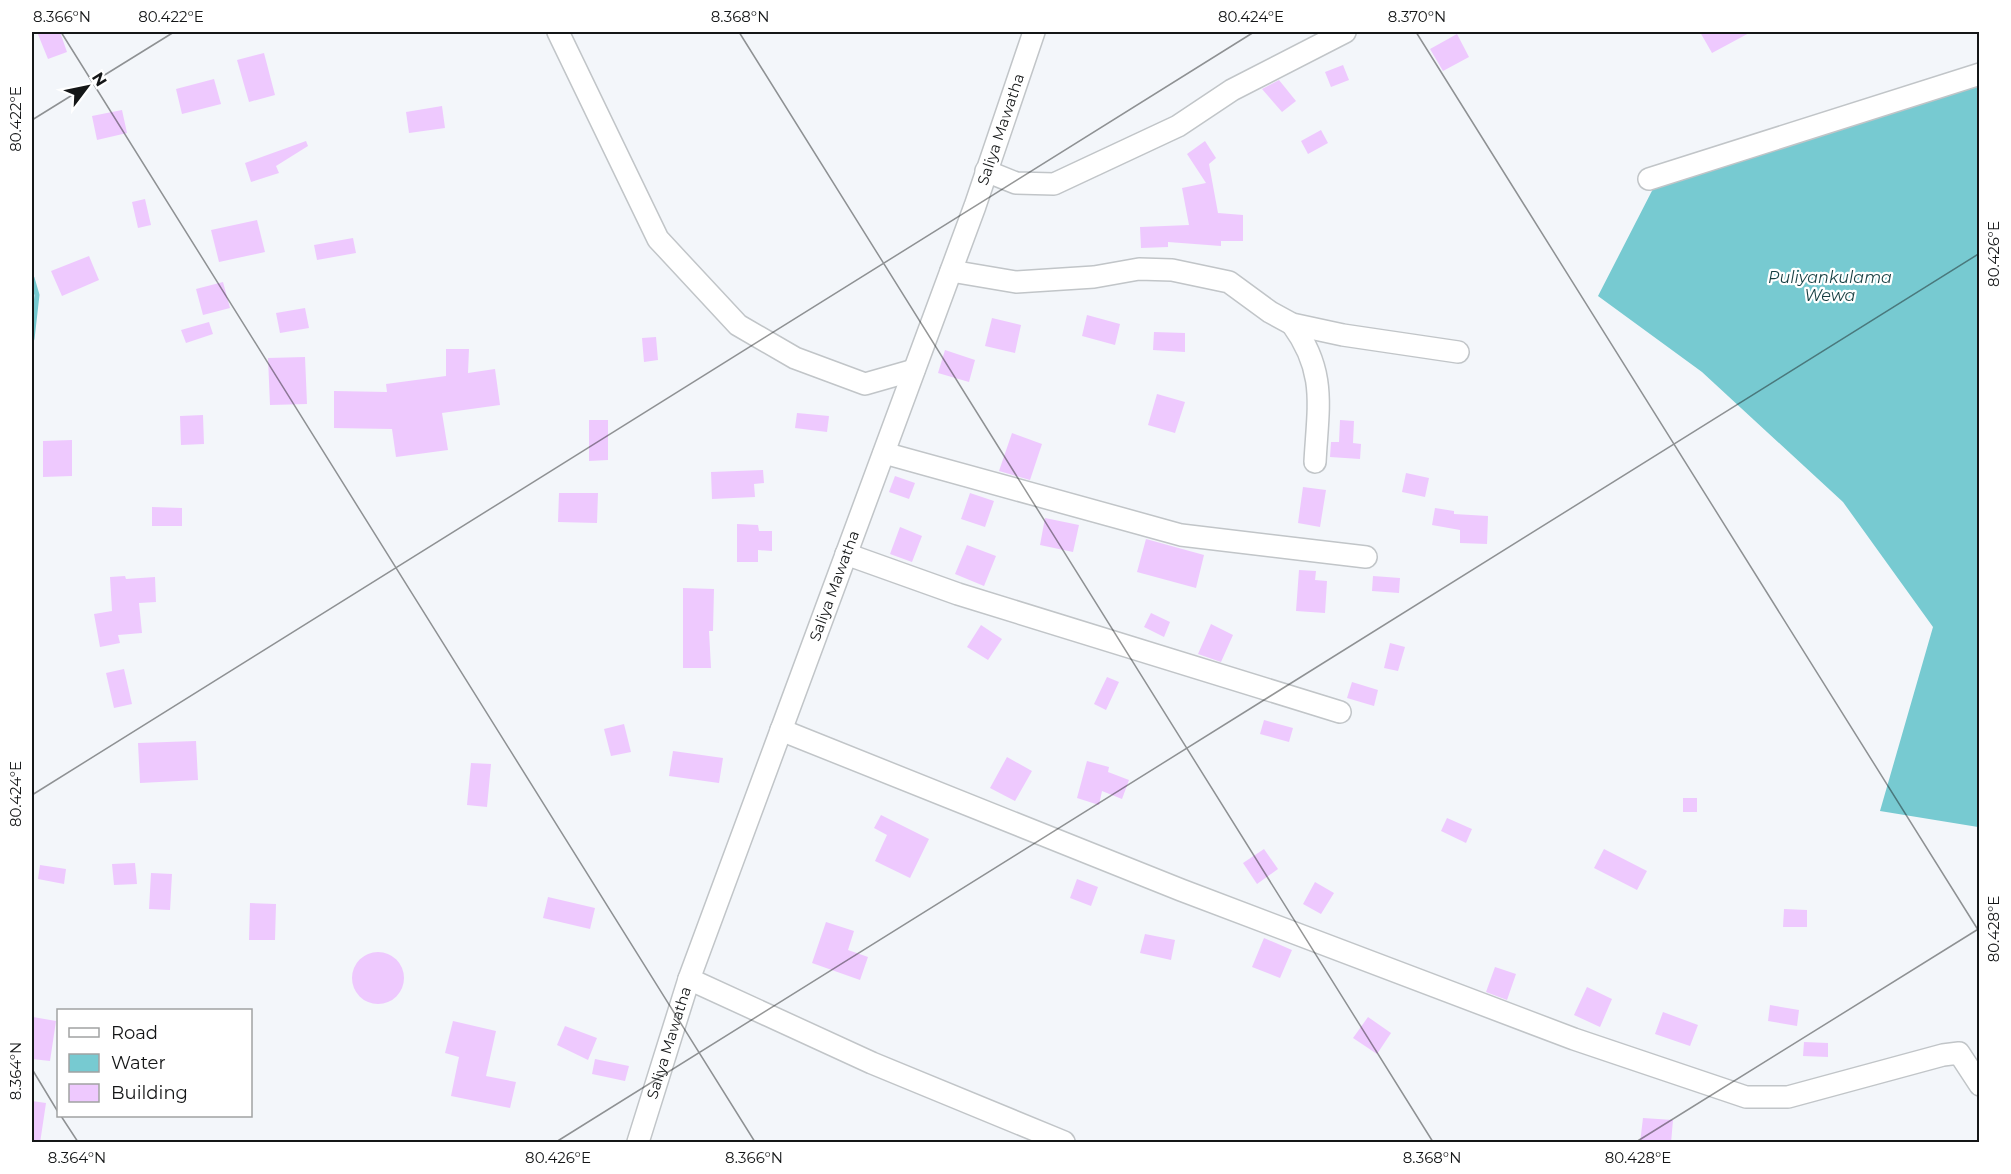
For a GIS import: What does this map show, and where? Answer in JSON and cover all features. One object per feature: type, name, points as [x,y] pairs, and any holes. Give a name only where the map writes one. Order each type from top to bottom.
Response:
[{"type":"street","points":[[558,32],[658,239],[738,325],[795,358],[866,384],[914,369]]},
{"type":"street","name":"Saliya Mawatha","points":[[638,1143],[689,979],[951,272],[1034,32]]},
{"type":"street","points":[[986,171],[1016,183],[1054,184],[1178,126],[1232,90],[1345,32]]},
{"type":"street","points":[[1649,178],[1980,74]]},
{"type":"street","points":[[951,272],[1016,282],[1094,277],[1139,268],[1172,270],[1229,282],[1270,312],[1292,324],[1343,335],[1458,352]]},
{"type":"street","points":[[1292,324],[1306,343],[1320,386],[1315,462]]},
{"type":"street","points":[[884,453],[1181,536],[1366,557]]},
{"type":"street","points":[[846,554],[958,594],[1340,712]]},
{"type":"street","points":[[781,730],[1181,890],[1574,1039],[1746,1097],[1788,1097],[1943,1054],[1959,1053],[1980,1085]]},
{"type":"street","points":[[689,979],[872,1063],[1064,1143]]},
{"type":"water","name":"Puliyankulama Wewa","points":[[1979,81],[1979,831],[1978,827],[1880,811],[1933,627],[1843,502],[1702,372],[1598,296],[1656,183]]},
{"type":"building","points":[[37,32],[60,32],[67,52],[48,59]]},
{"type":"building","points":[[1700,32],[1751,32],[1712,53]]},
{"type":"building","points":[[1457,34],[1469,57],[1443,71],[1430,49]]},
{"type":"building","points":[[264,53],[275,95],[249,102],[237,60]]},
{"type":"building","points":[[1343,65],[1349,80],[1331,87],[1325,72]]},
{"type":"building","points":[[214,79],[221,104],[182,114],[176,89]]},
{"type":"building","points":[[1279,80],[1296,101],[1282,112],[1262,89]]},
{"type":"building","points":[[442,106],[445,128],[409,133],[406,112]]},
{"type":"building","points":[[122,110],[127,133],[97,140],[92,116]]},
{"type":"building","points":[[1321,130],[1328,143],[1308,154],[1301,141]]},
{"type":"building","points":[[306,141],[308,146],[276,166],[279,173],[251,182],[245,163]]},
{"type":"building","points":[[1205,141],[1216,158],[1209,164],[1218,213],[1243,215],[1243,241],[1221,241],[1221,246],[1168,242],[1168,247],[1141,248],[1140,227],[1189,225],[1182,188],[1206,183],[1187,154]]},
{"type":"building","points":[[145,199],[151,225],[138,228],[132,202]]},
{"type":"building","points":[[257,220],[265,252],[219,262],[211,230]]},
{"type":"building","points":[[353,238],[356,253],[317,260],[314,245]]},
{"type":"building","points":[[89,256],[99,280],[62,296],[51,271]]},
{"type":"building","points":[[223,282],[230,308],[203,315],[196,289]]},
{"type":"building","points":[[305,308],[309,328],[280,333],[276,313]]},
{"type":"building","points":[[1087,315],[1120,324],[1115,345],[1082,336]]},
{"type":"building","points":[[992,318],[1021,325],[1015,353],[985,346]]},
{"type":"building","points":[[209,322],[213,334],[186,343],[181,330]]},
{"type":"building","points":[[1154,332],[1185,333],[1185,352],[1153,350]]},
{"type":"building","points":[[656,337],[658,360],[644,362],[642,338]]},
{"type":"building","points":[[446,349],[469,349],[468,373],[495,369],[500,405],[442,413],[448,450],[396,457],[392,429],[334,428],[334,391],[387,392],[386,384],[446,376]]},
{"type":"building","points":[[945,350],[975,360],[969,382],[938,373]]},
{"type":"building","points":[[305,357],[307,404],[270,405],[268,358]]},
{"type":"building","points":[[1157,394],[1185,402],[1175,433],[1148,425]]},
{"type":"building","points":[[797,413],[829,416],[827,432],[795,428]]},
{"type":"building","points":[[203,415],[204,444],[181,445],[180,416]]},
{"type":"building","points":[[589,420],[608,420],[608,460],[589,461]]},
{"type":"building","points":[[1340,420],[1354,421],[1353,443],[1361,444],[1360,459],[1330,457],[1331,442],[1339,442]]},
{"type":"building","points":[[1012,433],[1042,444],[1030,480],[999,471]]},
{"type":"building","points":[[72,440],[72,476],[43,477],[43,441]]},
{"type":"building","points":[[763,470],[764,483],[754,484],[755,497],[712,499],[711,472]]},
{"type":"building","points":[[1406,473],[1429,478],[1425,497],[1402,492]]},
{"type":"building","points":[[895,476],[915,483],[909,499],[889,492]]},
{"type":"building","points":[[1303,487],[1326,490],[1320,527],[1298,523]]},
{"type":"building","points":[[559,493],[598,493],[597,523],[558,522]]},
{"type":"building","points":[[970,493],[994,501],[985,527],[961,519]]},
{"type":"building","points":[[152,507],[182,508],[182,526],[152,526]]},
{"type":"building","points":[[1435,508],[1454,511],[1454,514],[1488,516],[1487,544],[1460,543],[1460,530],[1432,525]]},
{"type":"building","points":[[1045,518],[1079,525],[1073,552],[1040,545]]},
{"type":"building","points":[[737,524],[758,525],[759,531],[772,531],[772,551],[758,550],[758,562],[737,562]]},
{"type":"building","points":[[900,527],[922,536],[912,562],[890,554]]},
{"type":"building","points":[[1146,539],[1204,555],[1196,588],[1137,572]]},
{"type":"building","points":[[967,545],[996,556],[984,586],[955,574]]},
{"type":"building","points":[[1299,570],[1316,571],[1315,580],[1327,581],[1325,613],[1296,611]]},
{"type":"building","points":[[125,576],[126,579],[155,577],[156,602],[139,603],[142,633],[118,635],[120,643],[100,647],[94,614],[112,611],[110,577]]},
{"type":"building","points":[[1373,576],[1400,578],[1399,593],[1372,591]]},
{"type":"building","points":[[683,588],[714,589],[713,631],[709,631],[711,668],[683,668]]},
{"type":"building","points":[[1151,613],[1170,622],[1164,637],[1144,627]]},
{"type":"building","points":[[1211,624],[1233,635],[1221,662],[1198,654]]},
{"type":"building","points":[[981,625],[1002,639],[988,660],[967,647]]},
{"type":"building","points":[[1390,643],[1405,647],[1398,671],[1384,668]]},
{"type":"building","points":[[124,669],[132,704],[114,708],[106,673]]},
{"type":"building","points":[[1107,677],[1119,682],[1106,710],[1094,704]]},
{"type":"building","points":[[1352,682],[1378,690],[1374,706],[1347,698]]},
{"type":"building","points":[[1264,720],[1293,728],[1289,742],[1260,734]]},
{"type":"building","points":[[624,724],[631,752],[611,756],[604,729]]},
{"type":"building","points":[[196,741],[198,780],[140,783],[138,743]]},
{"type":"building","points":[[673,751],[723,758],[719,783],[669,776]]},
{"type":"building","points":[[1007,757],[1032,771],[1015,801],[990,788]]},
{"type":"building","points":[[1087,761],[1109,767],[1108,772],[1129,780],[1122,799],[1102,791],[1099,805],[1077,798]]},
{"type":"building","points":[[471,763],[491,764],[487,807],[467,805]]},
{"type":"building","points":[[1683,798],[1697,798],[1697,812],[1683,812]]},
{"type":"building","points":[[881,815],[929,839],[910,878],[875,861],[887,835],[874,828]]},
{"type":"building","points":[[1447,818],[1472,829],[1466,843],[1441,831]]},
{"type":"building","points":[[1264,849],[1278,869],[1257,884],[1243,863]]},
{"type":"building","points":[[1604,849],[1647,871],[1637,890],[1594,868]]},
{"type":"building","points":[[135,863],[137,884],[114,885],[112,864]]},
{"type":"building","points":[[40,865],[66,869],[64,884],[38,879]]},
{"type":"building","points":[[151,873],[172,874],[170,910],[149,909]]},
{"type":"building","points":[[1077,879],[1098,887],[1091,906],[1070,898]]},
{"type":"building","points":[[1315,882],[1334,893],[1321,914],[1303,904]]},
{"type":"building","points":[[548,897],[595,908],[590,929],[543,918]]},
{"type":"building","points":[[250,903],[276,904],[275,940],[249,940]]},
{"type":"building","points":[[1784,909],[1807,910],[1807,927],[1783,927]]},
{"type":"building","points":[[826,922],[854,931],[848,950],[868,957],[860,980],[812,963]]},
{"type":"building","points":[[1145,934],[1175,940],[1171,960],[1140,953]]},
{"type":"building","points":[[1264,938],[1292,950],[1280,978],[1252,967]]},
{"type":"building","points":[[373,952],[383,952],[397,959],[404,978],[397,997],[383,1004],[373,1004],[363,1000],[356,993],[352,983],[352,973],[356,963],[363,956]]},
{"type":"building","points":[[1495,967],[1516,974],[1507,1000],[1486,992]]},
{"type":"building","points":[[1587,987],[1612,999],[1600,1027],[1574,1015]]},
{"type":"building","points":[[1770,1005],[1799,1010],[1797,1026],[1768,1021]]},
{"type":"building","points":[[1663,1012],[1698,1025],[1690,1046],[1655,1034]]},
{"type":"building","points":[[33,1017],[56,1021],[50,1061],[32,1059]]},
{"type":"building","points":[[1368,1017],[1391,1033],[1377,1054],[1353,1038]]},
{"type":"building","points":[[453,1021],[496,1031],[486,1076],[516,1082],[510,1108],[451,1096],[459,1057],[445,1053]]},
{"type":"building","points":[[565,1026],[597,1038],[588,1060],[557,1045]]},
{"type":"building","points":[[1804,1042],[1828,1043],[1828,1057],[1803,1056]]},
{"type":"building","points":[[595,1059],[629,1066],[625,1081],[592,1074]]},
{"type":"building","points":[[32,1101],[46,1103],[40,1143],[32,1143]]},
{"type":"building","points":[[1643,1118],[1673,1120],[1671,1143],[1640,1143]]},
{"type":"waterway","points":[[32,278],[37,295],[32,339]]}]
